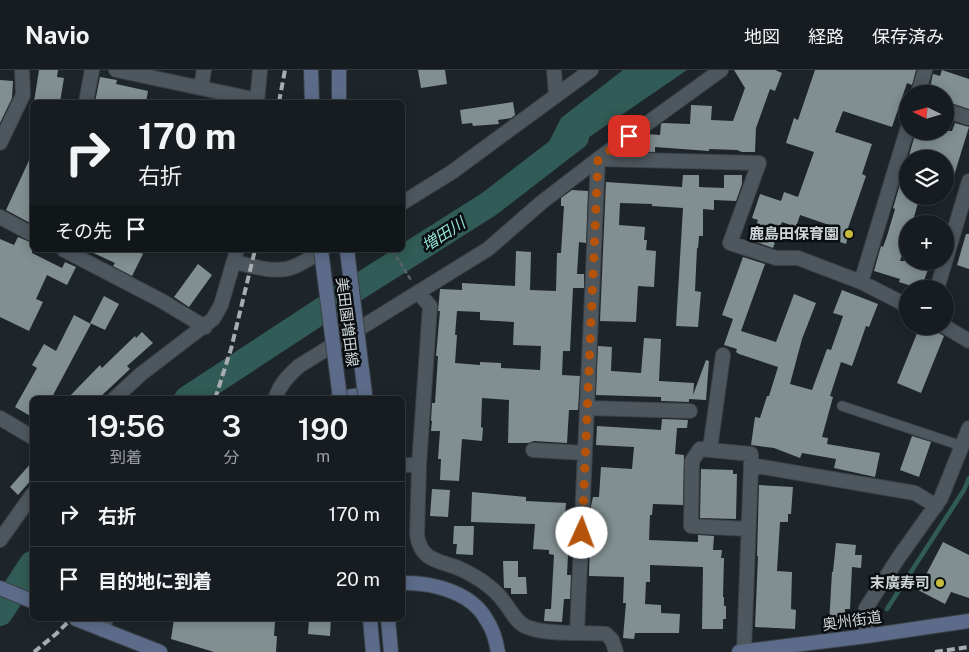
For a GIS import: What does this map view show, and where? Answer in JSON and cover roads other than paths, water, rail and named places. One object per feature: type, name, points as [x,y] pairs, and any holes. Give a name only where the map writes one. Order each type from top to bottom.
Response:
[{"type":"main road","points":[[311,70],[312,100]]},
{"type":"main road","points":[[339,70],[340,100]]},
{"type":"main road","name":"美田園増田線","points":[[322,252],[339,396]]},
{"type":"main road","name":"美田園増田線","points":[[347,252],[366,396]]},
{"type":"main road","points":[[405,583],[434,584],[453,592],[471,603],[485,616],[494,634],[498,652]]},
{"type":"main road","points":[[0,588],[30,600]]},
{"type":"main road","points":[[87,621],[104,624],[160,652]]},
{"type":"main road","points":[[370,621],[373,652]]},
{"type":"main road","points":[[388,621],[391,652]]},
{"type":"main road","name":"奥州街道","points":[[739,652],[969,621]]},
{"type":"street","points":[[0,144],[23,95],[22,70]]},
{"type":"street","points":[[86,100],[92,70]]},
{"type":"street","points":[[116,70],[253,100]]},
{"type":"street","points":[[201,88],[204,70]]},
{"type":"street","points":[[257,100],[260,70]]},
{"type":"street","points":[[554,70],[556,96]]},
{"type":"street","points":[[405,201],[452,172],[591,70]]},
{"type":"street","points":[[276,396],[279,387],[288,375],[299,366],[488,249],[542,202],[721,70]]},
{"type":"street","points":[[921,85],[925,70]]},
{"type":"street","points":[[954,113],[969,118]]},
{"type":"street","points":[[861,282],[904,140]]},
{"type":"street","points":[[598,159],[759,163],[730,243],[776,258],[798,258],[861,282],[899,301]]},
{"type":"street","points":[[577,632],[598,159]]},
{"type":"street","points":[[940,280],[969,181]]},
{"type":"street","points":[[0,217],[30,233]]},
{"type":"street","points":[[68,252],[158,298],[205,327]]},
{"type":"street","points":[[118,396],[168,353],[213,320],[221,305],[236,256],[271,270],[283,270],[294,267],[319,252]]},
{"type":"street","points":[[418,292],[430,306],[419,465],[418,545],[433,560],[460,568],[484,582],[503,600],[514,618],[525,627],[540,631],[606,634],[612,640],[616,652]]},
{"type":"street","points":[[954,332],[969,341]]},
{"type":"street","points":[[710,449],[723,355]]},
{"type":"street","points":[[587,408],[690,411]]},
{"type":"street","points":[[0,418],[30,436]]},
{"type":"street","points":[[867,636],[866,608],[899,557],[942,498],[969,428]]},
{"type":"street","points":[[744,651],[751,454],[700,449],[692,461],[691,526],[748,530]]},
{"type":"street","points":[[533,450],[585,453]]},
{"type":"street","points":[[405,466],[419,465]]},
{"type":"street","points":[[751,465],[915,493],[936,506]]},
{"type":"street","points":[[0,540],[30,498]]},
{"type":"lane","points":[[842,406],[962,446]]},
{"type":"waterway","name":"増田川","points":[[192,396],[489,204],[576,137]]},
{"type":"waterway","points":[[887,609],[964,490],[969,478]]},
{"type":"waterway","name":"増田川","points":[[0,613],[30,567]]},
{"type":"railway","points":[[279,100],[285,70]]},
{"type":"railway","points":[[216,396],[231,349],[255,252]]},
{"type":"railway","points":[[34,652],[69,621]]},
{"type":"railway","points":[[935,652],[969,647]]},
{"type":"place","name":"鹿島田保育園","points":[[849,234]]},
{"type":"place","name":"末廣寿司","points":[[940,583]]}]
